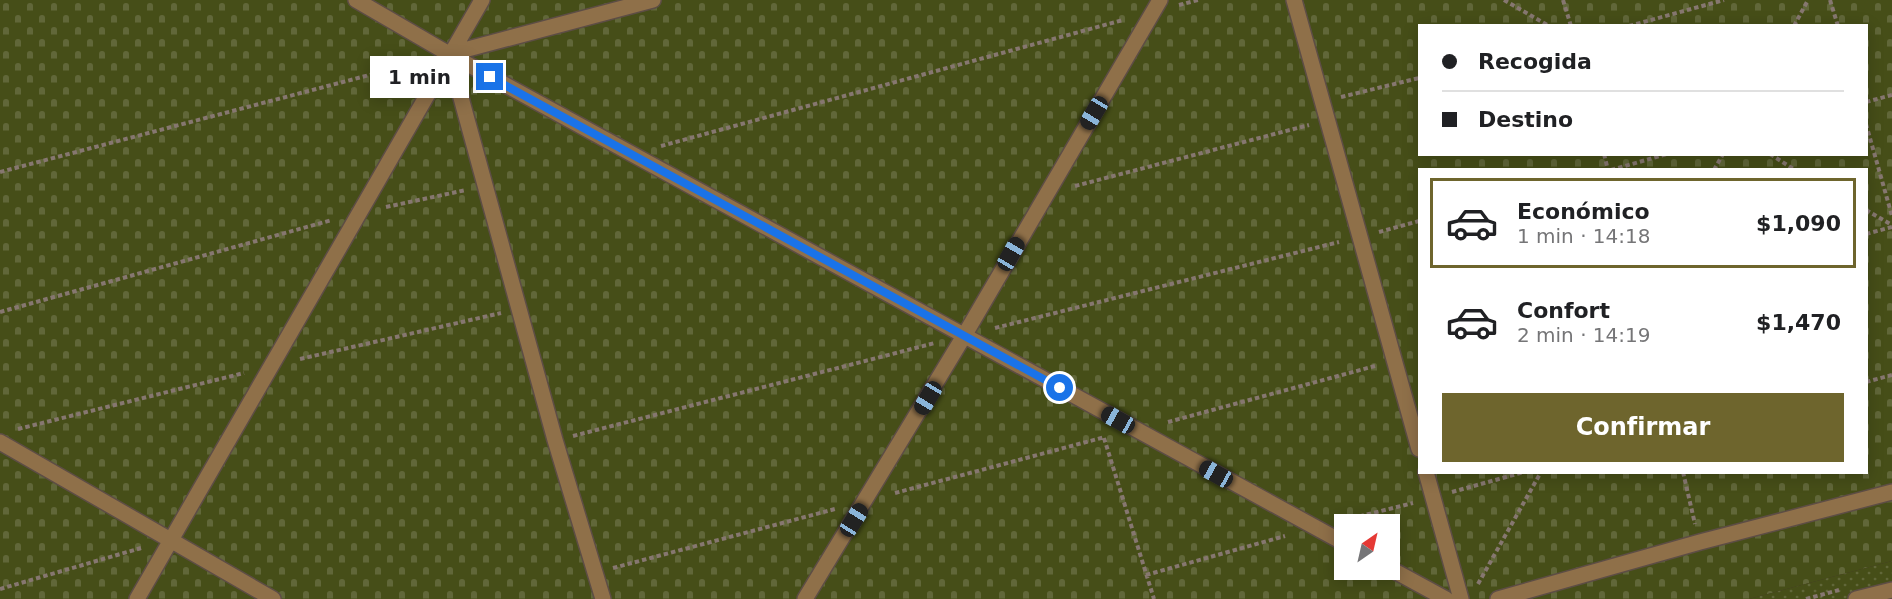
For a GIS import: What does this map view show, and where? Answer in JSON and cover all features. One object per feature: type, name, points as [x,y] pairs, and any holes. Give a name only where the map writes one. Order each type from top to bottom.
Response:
[{"type":"lane","points":[[356,0],[449,54],[1334,538]]},
{"type":"lane","points":[[137,599],[482,0]]},
{"type":"lane","points":[[449,54],[653,0]]},
{"type":"lane","points":[[1294,0],[1418,445]]},
{"type":"lane","points":[[805,599],[964,336],[1156,6]]},
{"type":"lane","points":[[449,54],[603,599]]},
{"type":"lane","points":[[0,442],[273,599]]},
{"type":"lane","points":[[1427,474],[1461,599]]},
{"type":"lane","points":[[1498,599],[1700,542],[1892,492]]},
{"type":"lane","points":[[1400,574],[1446,599]]},
{"type":"lane","points":[[1856,599],[1892,590]]},
{"type":"path","points":[[631,154],[1156,6],[1198,0]]},
{"type":"path","points":[[1504,0],[1546,24]]},
{"type":"path","points":[[1563,0],[1570,24]]},
{"type":"path","points":[[1636,24],[1724,0]]},
{"type":"path","points":[[1795,24],[1808,0]]},
{"type":"path","points":[[1830,0],[1837,24]]},
{"type":"path","points":[[0,172],[449,54]]},
{"type":"path","points":[[1322,102],[1418,78]]},
{"type":"path","points":[[1868,101],[1892,95]]},
{"type":"path","points":[[1047,193],[1327,120]]},
{"type":"path","points":[[1868,131],[1892,216]]},
{"type":"path","points":[[1617,168],[1660,156]]},
{"type":"path","points":[[1773,156],[1792,168]]},
{"type":"path","points":[[0,312],[359,213],[485,186]]},
{"type":"path","points":[[1868,211],[1892,226]]},
{"type":"path","points":[[1360,237],[1418,221]]},
{"type":"path","points":[[1868,233],[1892,226]]},
{"type":"path","points":[[594,573],[1395,361]]},
{"type":"path","points":[[1868,381],[1892,375]]},
{"type":"path","points":[[1104,438],[1154,599]]},
{"type":"path","points":[[1475,589],[1540,474]]},
{"type":"path","points":[[1683,474],[1700,542]]},
{"type":"path","points":[[0,589],[171,540]]},
{"type":"green space","points":[[0,0],[1892,0],[1892,561],[1749,599],[0,599]]},
{"type":"green space","points":[[1892,561],[1892,599],[1749,599]]},
{"type":"route","points":[[490,77],[1060,388]]}]
